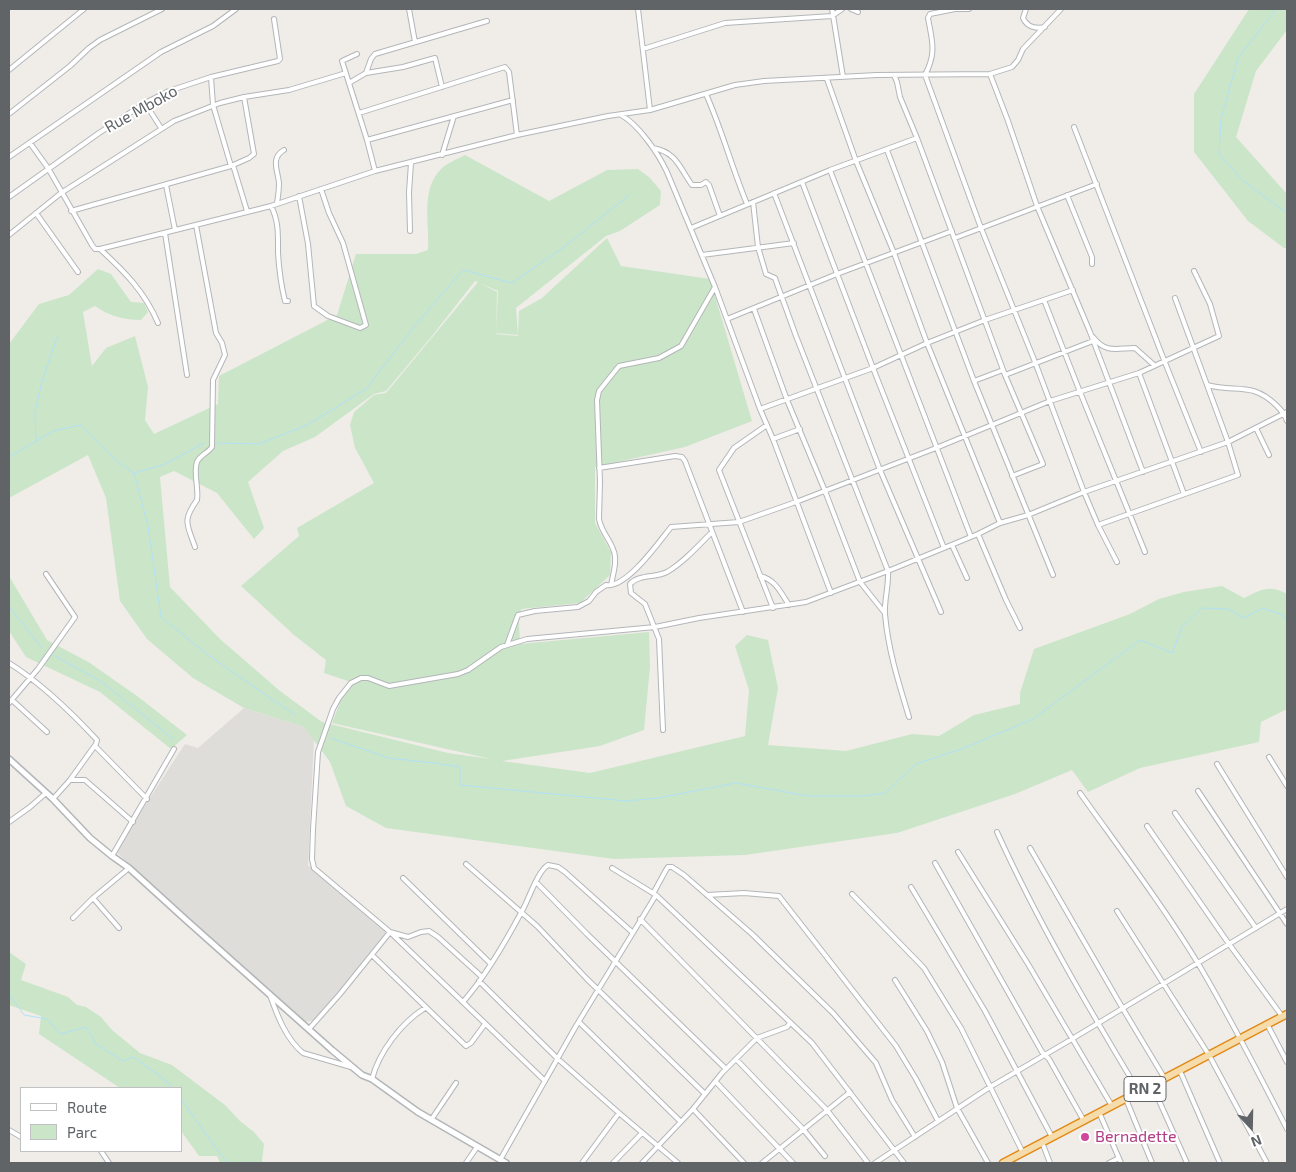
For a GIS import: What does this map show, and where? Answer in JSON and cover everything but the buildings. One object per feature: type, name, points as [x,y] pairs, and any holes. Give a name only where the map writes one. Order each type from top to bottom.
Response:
[{"type":"highway","name":"RN 2","points":[[1004,1163],[1285,1015]]},
{"type":"street","points":[[9,70],[84,9]]},
{"type":"street","points":[[9,114],[70,66],[94,44],[162,9]]},
{"type":"street","points":[[9,157],[154,57],[213,26],[236,9]]},
{"type":"street","points":[[409,9],[416,42]]},
{"type":"street","points":[[638,9],[650,110]]},
{"type":"street","points":[[832,9],[843,77]]},
{"type":"street","points":[[643,49],[725,23],[832,16],[842,9]]},
{"type":"street","points":[[851,9],[858,12]]},
{"type":"street","points":[[969,9],[933,13],[928,18],[933,41],[931,63],[925,74],[980,228],[1015,310],[1084,492],[1117,562]]},
{"type":"street","points":[[1026,9],[1023,18],[1026,23],[1035,28],[1045,27]]},
{"type":"street","points":[[30,143],[48,168],[92,245],[96,249],[100,249],[271,206],[375,172],[517,135],[650,110],[727,87],[750,83],[843,77],[990,74],[1012,66],[1018,60],[1023,49],[1061,9]]},
{"type":"street","name":"Rue Mboko","points":[[9,197],[48,168],[145,103],[169,91],[211,77],[279,60],[274,19]]},
{"type":"street","points":[[366,74],[371,59],[375,54],[487,21]]},
{"type":"street","points":[[357,54],[342,61],[375,172]]},
{"type":"street","points":[[349,83],[366,74],[403,67],[434,58],[437,62],[442,87]]},
{"type":"street","points":[[359,113],[505,68],[509,72],[517,135]]},
{"type":"street","points":[[9,235],[61,193],[161,128],[181,118],[213,105],[244,97],[289,90],[346,73]]},
{"type":"street","points":[[990,74],[1037,206],[1090,332],[1143,472]]},
{"type":"street","points":[[894,75],[900,97],[1003,370],[1042,464],[1012,476]]},
{"type":"street","points":[[211,77],[213,105],[247,211]]},
{"type":"street","points":[[826,79],[963,435],[1000,523]]},
{"type":"street","points":[[706,94],[718,120],[747,204]]},
{"type":"street","points":[[71,211],[232,166],[251,157],[254,154],[244,97]]},
{"type":"street","points":[[367,140],[513,100]]},
{"type":"street","points":[[145,103],[161,128]]},
{"type":"street","points":[[621,115],[635,125],[664,166],[715,287],[831,593]]},
{"type":"street","points":[[442,155],[454,116]]},
{"type":"street","points":[[1074,127],[1201,452]]},
{"type":"street","points":[[691,228],[830,170],[917,138]]},
{"type":"street","points":[[652,148],[660,150],[678,162],[692,185],[701,185],[706,182],[709,184],[720,216]]},
{"type":"street","points":[[277,203],[279,185],[276,161],[279,153],[284,150]]},
{"type":"street","points":[[887,150],[974,381],[1053,574]]},
{"type":"street","points":[[410,231],[409,192],[411,163]]},
{"type":"street","points":[[830,170],[971,537]]},
{"type":"street","points":[[802,182],[872,368],[944,548]]},
{"type":"street","points":[[954,238],[1096,184]]},
{"type":"street","points":[[166,185],[175,230]]},
{"type":"street","points":[[299,196],[309,252],[314,306],[328,316],[360,328],[366,325],[343,243],[328,213],[321,189]]},
{"type":"street","points":[[774,193],[880,470],[941,612]]},
{"type":"street","points":[[1067,195],[1090,252],[1092,264]]},
{"type":"street","points":[[753,202],[758,247],[766,274],[775,278],[888,571],[889,581],[885,614],[888,640],[910,717]]},
{"type":"street","points":[[271,206],[277,223],[278,257],[283,293],[285,301],[288,301]]},
{"type":"street","points":[[36,213],[78,272]]},
{"type":"street","points":[[195,547],[186,519],[191,507],[197,500],[197,462],[212,447],[213,380],[225,355],[222,343],[216,333],[196,225]]},
{"type":"street","points":[[727,319],[837,274],[952,231]]},
{"type":"street","points":[[164,233],[187,375]]},
{"type":"street","points":[[702,255],[794,243]]},
{"type":"street","points":[[100,249],[136,284],[158,323]]},
{"type":"street","points":[[507,645],[518,615],[544,610],[578,607],[589,601],[596,592],[606,585],[611,585],[632,574],[671,527],[739,522],[880,470],[1050,401],[1139,373],[1219,336],[1206,293],[1194,271]]},
{"type":"street","points":[[611,585],[615,555],[600,523],[596,423],[599,391],[619,366],[659,358],[681,346],[715,287]]},
{"type":"street","points":[[760,409],[872,368],[927,343],[985,320],[1073,290]]},
{"type":"street","points":[[1098,525],[1238,475],[1228,442],[1175,298]]},
{"type":"street","points":[[1044,300],[1145,552]]},
{"type":"street","points":[[754,309],[787,400],[860,582],[885,614]]},
{"type":"street","points":[[1090,332],[1097,343],[1116,350],[1135,348],[1154,365]]},
{"type":"street","points":[[1005,375],[1093,340]]},
{"type":"street","points":[[974,381],[1003,370]]},
{"type":"street","points":[[1139,373],[1184,494]]},
{"type":"street","points":[[1207,386],[1260,392],[1286,413],[1287,421]]},
{"type":"street","points":[[545,1081],[390,932],[314,868],[312,859],[313,829],[318,752],[333,709],[339,698],[356,680],[368,678],[389,686],[449,676],[468,670],[494,651],[527,639],[655,627],[699,618],[806,602],[918,559],[1000,523],[1028,515],[1084,492],[1228,442],[1286,413]]},
{"type":"street","points":[[767,425],[734,448],[719,468],[773,608]]},
{"type":"street","points":[[1256,428],[1269,455]]},
{"type":"street","points":[[773,439],[800,429]]},
{"type":"street","points":[[599,468],[675,456],[682,457],[743,612]]},
{"type":"street","points":[[663,730],[659,639],[645,604],[631,593],[630,587],[631,583],[644,577],[662,574],[674,568],[712,532]]},
{"type":"street","points":[[978,534],[1020,628]]},
{"type":"street","points":[[952,545],[967,578]]},
{"type":"street","points":[[46,574],[75,617],[10,702],[47,732]]},
{"type":"street","points":[[760,576],[768,578],[775,584],[789,605]]},
{"type":"street","points":[[9,662],[57,701],[97,742],[70,780],[53,799]]},
{"type":"street","points":[[95,746],[147,799]]},
{"type":"street","points":[[112,856],[147,799],[174,749]]},
{"type":"street","points":[[1269,757],[1287,786]]},
{"type":"street","points":[[9,759],[53,799],[90,838],[129,868],[353,1068],[431,1120],[503,1162],[545,1081],[655,894],[668,867],[672,867],[684,875],[752,934],[833,1013],[876,1063],[892,1100],[915,1137]]},
{"type":"street","points":[[1217,764],[1287,877]]},
{"type":"street","points":[[70,780],[85,780],[133,822]]},
{"type":"street","points":[[1198,790],[1287,924]]},
{"type":"street","points":[[9,822],[46,793]]},
{"type":"street","points":[[1080,793],[1198,963],[1241,1038],[1287,1129]]},
{"type":"street","points":[[1175,813],[1256,928]]},
{"type":"street","points":[[1147,826],[1229,944],[1285,1015]]},
{"type":"street","points":[[997,832],[1060,959],[1139,1092]]},
{"type":"street","points":[[1030,848],[1122,1009],[1165,1078]]},
{"type":"street","points":[[958,852],[1028,964],[1112,1106]]},
{"type":"street","points":[[935,863],[1045,1056],[1050,1059],[1084,1120]]},
{"type":"street","points":[[466,864],[538,926],[599,990],[704,1093]]},
{"type":"street","points":[[463,1002],[482,977],[521,912],[536,882],[548,865],[558,867],[632,932]]},
{"type":"street","points":[[73,918],[93,898],[129,868]]},
{"type":"street","points":[[612,868],[655,894],[812,1043],[904,1163]]},
{"type":"street","points":[[403,878],[490,963]]},
{"type":"street","points":[[536,882],[726,1069]]},
{"type":"street","points":[[911,887],[985,1011],[1052,1137]]},
{"type":"street","points":[[707,895],[744,893],[779,896],[896,1046],[938,1121]]},
{"type":"street","points":[[852,894],[924,968],[956,1018],[1024,1152]]},
{"type":"street","points":[[93,898],[119,928]]},
{"type":"street","points":[[875,1163],[1017,1070],[1072,1040],[1287,909]]},
{"type":"street","points":[[1117,911],[1209,1055],[1268,1163]]},
{"type":"street","points":[[640,919],[827,1110],[868,1163]]},
{"type":"street","points":[[390,932],[408,937],[429,931],[482,977]]},
{"type":"street","points":[[309,1029],[390,932]]},
{"type":"street","points":[[372,954],[425,1008],[466,1046],[471,1043],[486,1024]]},
{"type":"street","points":[[895,980],[927,1031],[942,1062],[957,1108],[988,1163]]},
{"type":"street","points":[[479,981],[558,1058],[678,1163]]},
{"type":"street","points":[[269,993],[282,1026],[299,1050],[303,1053],[353,1068]]},
{"type":"street","points":[[372,1079],[383,1051],[410,1019],[425,1008]]},
{"type":"street","points":[[579,1022],[680,1121]]},
{"type":"street","points":[[642,1163],[693,1109],[704,1093],[726,1069],[757,1038],[787,1027],[790,1023]]},
{"type":"street","points":[[1267,1024],[1287,1062]]},
{"type":"street","points":[[736,1059],[803,1129],[825,1156]]},
{"type":"street","points":[[1180,1071],[1220,1163]]},
{"type":"street","points":[[716,1082],[793,1163]]},
{"type":"street","points":[[431,1120],[456,1083]]},
{"type":"street","points":[[1152,1085],[1187,1163]]},
{"type":"street","points":[[762,1163],[850,1092]]},
{"type":"street","points":[[1126,1099],[1152,1163]]},
{"type":"street","points":[[693,1109],[744,1163]]},
{"type":"street","points":[[1100,1112],[1120,1161],[1109,1163]]},
{"type":"street","points":[[582,1163],[619,1113]]},
{"type":"street","points":[[9,1130],[20,1136]]},
{"type":"street","points":[[613,1163],[642,1133]]},
{"type":"street","points":[[1042,1142],[1050,1163]]},
{"type":"street","points":[[466,1163],[477,1146]]},
{"type":"street","points":[[102,1152],[109,1163]]},
{"type":"shaded area","points":[[244,708],[304,727],[314,738],[308,866],[315,867],[386,932],[316,1020],[305,1022],[115,851],[185,744],[198,748]]},
{"type":"green space","points":[[1249,9],[1287,9],[1287,30],[1256,71],[1236,137],[1287,194],[1287,248],[1284,248],[1248,221],[1194,152],[1194,94]]},
{"type":"green space","points":[[465,155],[549,201],[607,170],[638,169],[650,178],[661,191],[660,205],[620,231],[606,236],[516,308],[518,335],[496,334],[518,336],[519,311],[542,298],[607,238],[621,266],[710,279],[752,421],[685,447],[595,467],[595,523],[611,552],[610,575],[580,603],[521,609],[519,622],[520,644],[649,632],[650,667],[644,730],[600,746],[502,761],[590,773],[745,736],[749,690],[735,646],[747,635],[768,640],[778,688],[768,745],[846,751],[912,734],[939,736],[974,715],[1020,704],[1020,693],[1034,649],[1130,614],[1159,599],[1184,592],[1222,586],[1244,598],[1265,589],[1275,589],[1287,594],[1287,709],[1261,722],[1259,742],[1140,768],[1088,792],[1072,770],[1015,794],[897,833],[745,855],[614,859],[386,828],[346,806],[330,762],[304,727],[244,708],[193,678],[147,639],[120,601],[106,498],[88,455],[9,498],[9,344],[39,304],[69,295],[98,269],[111,274],[131,302],[144,303],[148,312],[141,320],[117,317],[95,306],[83,312],[92,366],[106,348],[135,336],[148,387],[145,420],[154,434],[218,404],[219,376],[337,315],[356,254],[416,254],[428,250],[427,208],[430,187],[434,177],[441,169]],"holes":[[[475,281],[478,282],[386,393],[374,395],[354,412],[350,425],[355,448],[374,483],[297,528],[299,536],[241,586],[294,635],[326,660],[324,673],[348,681],[332,723],[491,759],[448,753],[322,722],[280,691],[220,639],[170,587],[160,477],[174,471],[217,493],[254,539],[264,528],[248,482],[283,451],[315,437],[374,394],[386,391]],[[480,283],[498,291],[496,332],[497,292]]]},
{"type":"green space","points":[[9,576],[47,640],[90,663],[137,696],[187,735],[171,749],[100,692],[26,657],[9,631]]},
{"type":"green space","points":[[9,952],[26,964],[21,980],[68,997],[77,1005],[86,1007],[101,1017],[112,1030],[140,1053],[172,1065],[225,1105],[264,1144],[262,1161],[264,1163],[220,1163],[217,1156],[199,1156],[182,1132],[182,1087],[118,1087],[39,1034],[41,1016],[9,1005]]},
{"type":"waterway","points":[[1276,9],[1238,58],[1221,119],[1219,154],[1243,181],[1287,213]]},
{"type":"waterway","points":[[218,443],[259,444],[307,425],[366,389],[416,324],[463,270],[512,283],[564,247],[629,195]]},
{"type":"waterway","points":[[36,441],[35,412],[42,381],[58,335]]},
{"type":"waterway","points":[[9,457],[53,431],[80,425],[118,462],[134,473],[163,465],[204,443]]},
{"type":"waterway","points":[[134,473],[148,526],[161,617],[208,655],[295,715]]},
{"type":"waterway","points":[[9,607],[42,648]]},
{"type":"waterway","points":[[331,738],[388,758],[460,767],[460,785],[626,801],[658,798],[736,783],[808,796],[864,796],[885,793],[916,764],[964,748],[1033,719],[1140,640],[1172,653],[1182,627],[1202,608],[1228,609],[1244,618],[1262,608],[1283,615],[1287,621]]},
{"type":"waterway","points":[[53,655],[102,682],[173,739]]},
{"type":"waterway","points":[[9,994],[24,1015],[47,1019],[60,1034],[86,1027],[96,1044],[123,1061],[133,1057],[172,1087]]},
{"type":"waterway","points":[[182,1100],[228,1163]]},
{"type":"place","name":"Bernadette","points":[[1085,1137]]}]
